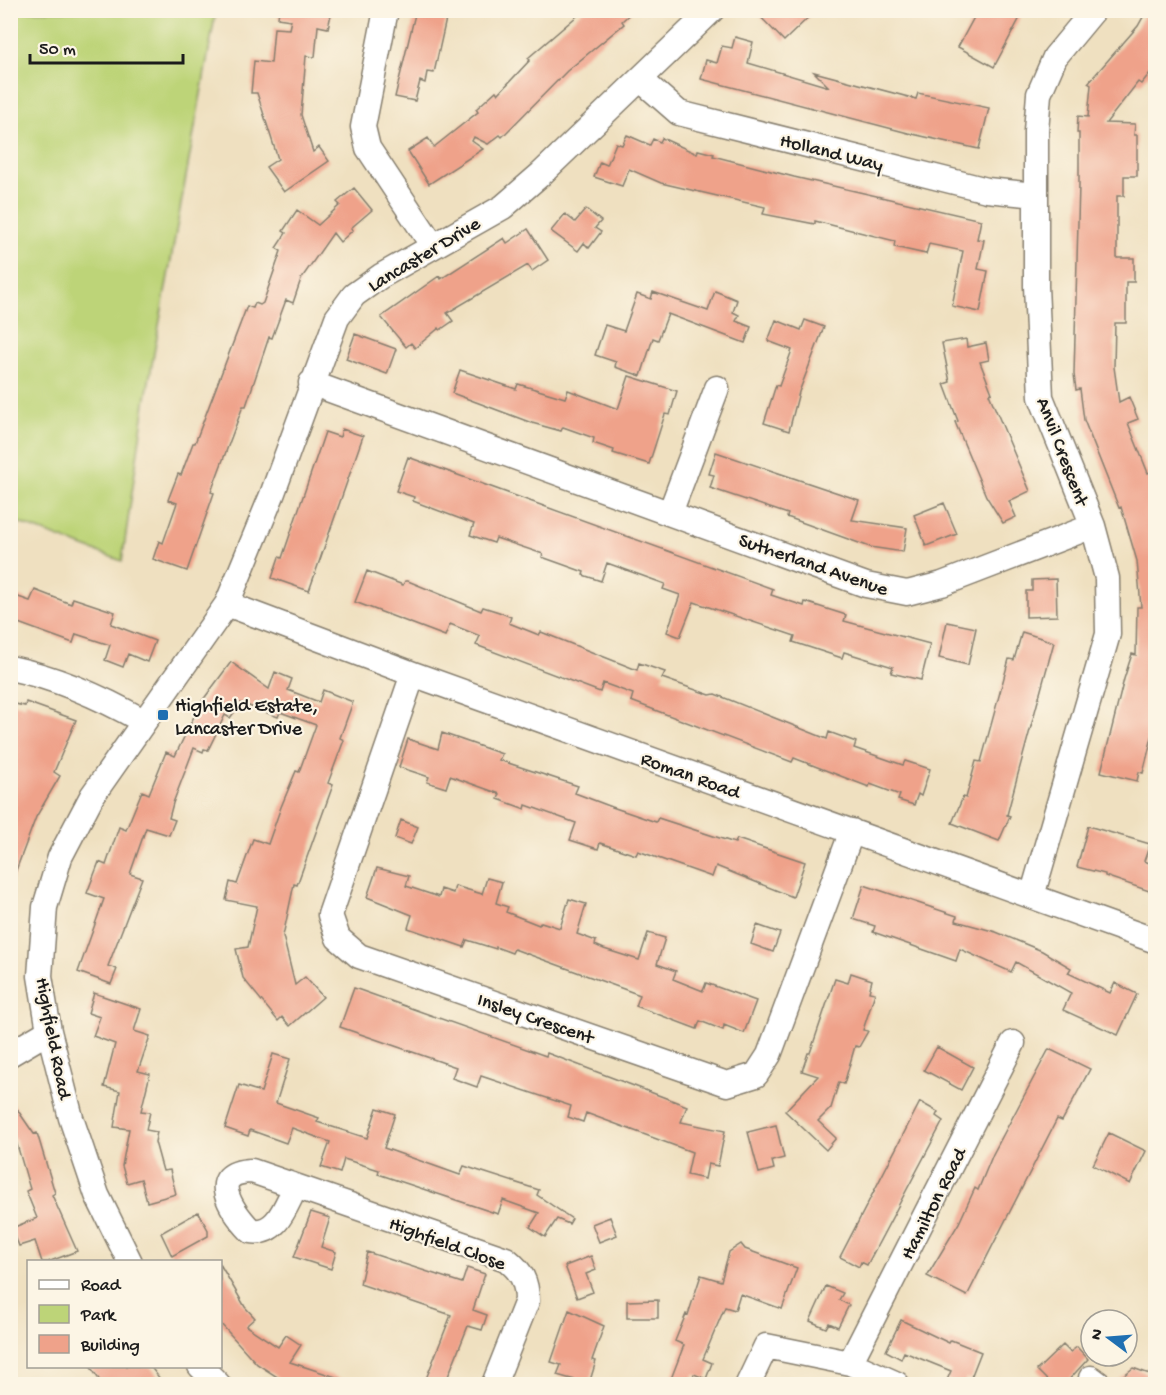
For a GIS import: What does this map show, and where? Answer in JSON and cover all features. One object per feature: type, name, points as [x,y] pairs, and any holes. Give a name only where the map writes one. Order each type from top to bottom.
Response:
[{"type":"street","points":[[386,10],[363,127],[368,148],[433,246]]},
{"type":"street","name":"Lancaster Drive","points":[[227,604],[272,495],[311,383],[337,318],[354,295],[381,276],[502,207],[541,174],[712,10]]},
{"type":"street","name":"Anvil Crescent","points":[[1032,896],[1108,634],[1107,578],[1093,526],[1041,397],[1036,195],[1036,131],[1039,94],[1055,57],[1094,10]]},
{"type":"street","name":"Holland Way","points":[[640,79],[679,113],[987,190],[1036,195]]},
{"type":"street","name":"Sutherland Avenue","points":[[311,383],[866,585],[907,593],[942,584],[1093,526]]},
{"type":"street","points":[[670,513],[717,388]]},
{"type":"street","name":"Roman Road","points":[[227,604],[413,674],[1155,941]]},
{"type":"street","name":"Highfield Road","points":[[129,1260],[97,1195],[71,1118],[49,1031],[40,976],[45,907],[51,882],[71,835],[92,796],[227,604]]},
{"type":"street","points":[[10,668],[47,676],[102,698],[143,721]]},
{"type":"street","name":"Insley Crescent","points":[[413,674],[330,915],[338,938],[359,956],[727,1083],[756,1075],[769,1055],[852,831]]},
{"type":"street","points":[[10,1054],[49,1031]]},
{"type":"street","name":"Hamilton Road","points":[[850,1363],[1013,1043]]},
{"type":"street","name":"Highfield Close","points":[[295,1188],[506,1259],[519,1269],[527,1288],[527,1301],[494,1384]]},
{"type":"street","points":[[748,1384],[766,1346],[850,1363],[897,1384]]},
{"type":"street","points":[[202,1368],[218,1384]]},
{"type":"green space","points":[[10,11],[216,11],[145,403],[122,561],[11,520]]},
{"type":"building","points":[[279,10],[332,10],[328,28],[318,26],[315,57],[306,56],[301,115],[313,152],[319,147],[329,161],[284,192],[266,167],[278,159],[257,93],[251,93],[254,61],[271,63],[274,28],[289,29],[291,20],[278,18]]},
{"type":"building","points":[[416,10],[448,10],[434,73],[427,72],[425,83],[420,81],[415,101],[395,97]]},
{"type":"building","points":[[584,10],[634,10],[622,21],[624,24],[567,71],[502,137],[500,135],[488,144],[474,137],[472,141],[483,149],[429,184],[408,151],[428,138],[434,147],[478,112],[476,109],[496,91],[498,94],[530,60],[528,58]]},
{"type":"building","points":[[754,10],[816,10],[784,41]]},
{"type":"building","points":[[978,10],[1024,10],[994,67],[958,47]]},
{"type":"building","points":[[1147,10],[1155,10],[1155,67],[1141,84],[1138,82],[1106,123],[1135,124],[1134,135],[1137,135],[1137,176],[1124,176],[1124,196],[1117,196],[1117,258],[1134,258],[1134,282],[1126,282],[1126,323],[1115,323],[1114,367],[1119,402],[1129,397],[1138,419],[1128,423],[1148,473],[1155,470],[1155,737],[1152,737],[1143,773],[1139,772],[1137,781],[1101,772],[1124,679],[1132,654],[1136,655],[1137,607],[1141,607],[1137,561],[1121,507],[1119,508],[1084,420],[1080,389],[1076,390],[1074,374],[1079,184],[1079,133],[1077,133],[1078,116],[1088,117],[1091,85],[1088,83],[1138,26]]},
{"type":"building","points":[[735,37],[753,42],[748,63],[829,87],[814,72],[916,99],[918,93],[989,108],[979,149],[908,133],[701,79],[706,60],[717,63],[722,46],[732,48]]},
{"type":"building","points":[[627,135],[650,145],[653,139],[660,142],[662,138],[697,154],[698,150],[794,177],[981,220],[977,239],[984,240],[978,269],[988,271],[980,312],[952,306],[963,251],[929,244],[926,254],[894,247],[895,241],[815,221],[815,224],[763,214],[765,207],[661,183],[629,169],[622,186],[594,177],[600,162],[607,165],[616,143],[622,145]]},
{"type":"building","points":[[354,188],[372,210],[351,228],[353,230],[340,242],[333,233],[301,279],[293,303],[286,300],[272,338],[269,337],[246,406],[243,406],[211,492],[214,493],[187,571],[153,559],[159,541],[163,543],[177,503],[168,500],[178,474],[181,475],[193,443],[195,443],[247,306],[253,308],[255,303],[260,305],[263,303],[281,251],[276,248],[286,233],[283,231],[297,210],[318,225],[340,205],[337,202]]},
{"type":"building","points":[[586,209],[601,221],[595,228],[601,232],[589,248],[584,243],[578,251],[551,231],[565,214],[575,222]]},
{"type":"building","points":[[528,229],[548,260],[532,271],[528,265],[447,313],[453,321],[440,330],[439,328],[415,348],[411,343],[406,347],[381,317],[439,276],[441,279],[504,238],[507,243]]},
{"type":"building","points":[[715,291],[737,300],[733,312],[739,315],[736,321],[751,327],[745,343],[668,314],[658,340],[653,338],[641,376],[615,367],[616,362],[595,355],[605,325],[624,331],[637,294],[651,299],[653,292],[708,311]]},
{"type":"building","points":[[776,320],[801,330],[805,320],[824,327],[799,392],[789,431],[764,423],[776,385],[779,386],[792,350],[768,341]]},
{"type":"building","points":[[355,334],[396,349],[387,374],[346,359]]},
{"type":"building","points":[[966,339],[967,347],[986,343],[989,360],[980,362],[992,393],[989,394],[1030,491],[1009,501],[1016,517],[1003,523],[986,496],[955,422],[958,421],[944,384],[950,382],[942,343]]},
{"type":"building","points":[[460,370],[516,389],[518,384],[565,398],[568,390],[618,409],[629,376],[677,391],[670,415],[665,414],[649,464],[613,453],[614,450],[593,443],[594,438],[563,427],[561,431],[532,423],[452,393]]},
{"type":"building","points":[[342,429],[363,436],[309,591],[272,578],[279,557],[282,558],[325,432],[340,437]]},
{"type":"building","points":[[716,452],[859,500],[852,520],[907,528],[903,552],[870,547],[787,517],[788,514],[710,488],[714,475],[709,474]]},
{"type":"building","points":[[408,457],[773,589],[771,595],[804,606],[805,602],[846,615],[844,621],[930,644],[921,680],[891,673],[893,667],[844,652],[842,658],[793,642],[795,636],[694,602],[680,637],[667,632],[680,595],[663,589],[665,584],[607,563],[601,581],[583,575],[584,572],[542,557],[543,554],[496,538],[494,543],[470,535],[474,524],[413,501],[414,497],[396,491]]},
{"type":"building","points":[[944,503],[957,534],[926,546],[914,515]]},
{"type":"building","points":[[367,571],[403,585],[405,581],[408,581],[481,611],[483,607],[499,612],[511,617],[509,623],[539,635],[541,632],[637,670],[639,663],[665,672],[662,678],[710,695],[715,694],[827,739],[829,732],[856,742],[854,748],[903,765],[905,761],[930,769],[921,796],[918,794],[914,805],[898,800],[900,795],[870,784],[869,787],[794,758],[792,762],[631,701],[633,694],[603,683],[600,692],[476,645],[480,636],[450,624],[445,636],[355,602]]},
{"type":"building","points":[[1056,579],[1057,616],[1026,617],[1026,591],[1032,591],[1032,580]]},
{"type":"building","points":[[35,590],[71,604],[73,598],[115,612],[111,624],[155,641],[147,662],[128,654],[123,667],[105,660],[110,645],[76,634],[73,643],[10,620],[10,594],[30,601]]},
{"type":"building","points":[[947,622],[976,628],[968,665],[939,658]]},
{"type":"building","points":[[1022,632],[1054,642],[1007,815],[1010,816],[999,841],[952,823],[963,797],[966,798],[976,761],[981,762],[1009,659],[1014,660]]},
{"type":"building","points":[[231,662],[269,689],[275,672],[292,679],[288,690],[319,702],[323,690],[353,702],[340,738],[344,740],[328,783],[333,785],[297,885],[294,884],[283,936],[295,985],[305,977],[323,997],[290,1026],[282,1017],[278,1021],[243,978],[236,949],[248,947],[257,906],[226,900],[230,882],[237,884],[253,839],[268,844],[296,771],[299,772],[316,725],[280,712],[278,717],[241,703],[230,718],[225,715],[208,750],[204,749],[203,752],[194,748],[173,803],[169,818],[175,820],[169,835],[146,828],[130,874],[142,878],[108,966],[117,969],[111,984],[78,972],[104,899],[87,893],[99,862],[106,865],[119,827],[126,830],[142,791],[149,794],[166,752],[175,756],[200,704]]},
{"type":"building","points":[[26,702],[76,720],[54,772],[60,776],[36,817],[12,881],[10,703],[25,706]]},
{"type":"building","points":[[442,733],[502,754],[499,760],[578,786],[575,793],[612,807],[656,822],[658,818],[735,843],[737,839],[805,862],[793,897],[716,866],[712,877],[638,851],[636,855],[600,843],[598,849],[570,840],[576,823],[526,805],[525,809],[498,799],[500,794],[450,776],[446,788],[427,782],[429,777],[399,767],[408,739],[438,749]]},
{"type":"building","points":[[401,820],[418,827],[411,844],[395,838]]},
{"type":"building","points":[[1088,826],[1150,844],[1144,861],[1155,865],[1155,893],[1105,876],[1105,874],[1077,867]]},
{"type":"building","points":[[377,868],[409,876],[406,886],[439,897],[441,889],[453,893],[455,886],[482,894],[487,878],[502,882],[496,903],[508,907],[506,912],[539,925],[541,922],[560,928],[569,899],[586,904],[577,934],[596,941],[595,945],[604,949],[639,960],[648,933],[665,938],[657,964],[676,971],[673,979],[703,991],[706,983],[756,1001],[744,1033],[724,1025],[723,1030],[700,1021],[697,1029],[636,1006],[640,995],[514,949],[512,953],[467,940],[464,947],[408,928],[412,915],[367,897]]},
{"type":"building","points":[[864,885],[957,916],[956,921],[996,932],[1042,951],[1071,968],[1068,973],[1110,993],[1115,983],[1137,994],[1118,1035],[1063,1010],[1071,993],[1016,962],[1011,972],[960,949],[956,961],[873,932],[875,926],[853,919]]},
{"type":"building","points":[[757,925],[780,933],[773,952],[751,944]]},
{"type":"building","points":[[851,973],[872,980],[869,992],[875,993],[863,1030],[868,1031],[859,1047],[855,1046],[844,1084],[839,1082],[831,1108],[818,1121],[836,1138],[826,1150],[785,1111],[818,1076],[802,1071],[835,979],[848,983]]},
{"type":"building","points":[[354,988],[546,1056],[547,1053],[687,1106],[681,1122],[725,1131],[718,1166],[708,1164],[705,1179],[687,1175],[692,1152],[586,1113],[583,1122],[568,1117],[571,1106],[481,1076],[477,1087],[452,1078],[456,1067],[340,1027]]},
{"type":"building","points":[[94,993],[141,1009],[134,1031],[150,1036],[138,1071],[150,1074],[141,1111],[150,1112],[146,1130],[157,1132],[155,1142],[163,1171],[170,1170],[176,1194],[147,1202],[141,1179],[127,1183],[122,1166],[129,1129],[114,1127],[120,1091],[104,1087],[115,1044],[93,1036],[100,1017],[88,1013]]},
{"type":"building","points":[[937,1047],[973,1067],[961,1090],[924,1070]]},
{"type":"building","points":[[1049,1049],[1090,1069],[1062,1121],[1057,1119],[967,1296],[927,1276],[959,1223],[975,1188],[978,1190],[993,1154]]},
{"type":"building","points":[[273,1054],[290,1059],[276,1103],[319,1118],[317,1122],[367,1138],[377,1108],[395,1114],[384,1148],[460,1175],[464,1166],[539,1190],[537,1195],[572,1219],[569,1224],[557,1219],[545,1237],[530,1227],[539,1213],[503,1200],[498,1214],[378,1174],[379,1170],[344,1159],[340,1173],[321,1167],[330,1142],[292,1128],[286,1143],[250,1130],[248,1136],[225,1128],[239,1085],[261,1092]]},
{"type":"building","points":[[10,1099],[34,1134],[37,1133],[55,1193],[52,1195],[77,1251],[53,1260],[41,1260],[35,1241],[19,1246],[12,1228],[37,1218],[26,1191],[30,1189],[16,1141],[10,1133]]},
{"type":"building","points":[[920,1102],[938,1112],[936,1116],[943,1121],[867,1265],[861,1262],[859,1267],[840,1257]]},
{"type":"building","points":[[776,1125],[784,1158],[772,1161],[774,1169],[759,1173],[748,1132]]},
{"type":"building","points":[[1109,1133],[1146,1151],[1130,1184],[1093,1165]]},
{"type":"building","points":[[198,1212],[208,1230],[208,1236],[172,1256],[161,1233]]},
{"type":"building","points":[[311,1212],[330,1218],[321,1247],[336,1252],[331,1269],[294,1257]]},
{"type":"building","points":[[610,1217],[617,1235],[599,1242],[592,1224]]},
{"type":"building","points":[[741,1244],[745,1249],[797,1268],[782,1309],[740,1294],[735,1310],[725,1307],[703,1359],[712,1363],[706,1379],[694,1374],[690,1384],[669,1384],[684,1345],[675,1341],[686,1314],[688,1315],[701,1275],[721,1281],[729,1252]]},
{"type":"building","points":[[367,1252],[462,1283],[467,1268],[485,1274],[473,1310],[487,1315],[482,1330],[468,1326],[445,1384],[424,1384],[451,1315],[360,1284]]},
{"type":"building","points":[[591,1256],[596,1270],[586,1274],[593,1292],[577,1298],[565,1266]]},
{"type":"building","points":[[222,1267],[245,1307],[255,1318],[246,1326],[278,1347],[286,1335],[301,1345],[290,1362],[348,1381],[347,1384],[288,1384],[257,1364],[222,1325]]},
{"type":"building","points":[[826,1286],[843,1293],[839,1300],[849,1305],[838,1327],[829,1323],[826,1328],[810,1321]]},
{"type":"building","points":[[658,1300],[658,1318],[627,1318],[627,1301]]},
{"type":"building","points":[[569,1310],[604,1326],[592,1360],[596,1361],[589,1384],[557,1375],[561,1365],[551,1362]]},
{"type":"building","points":[[901,1320],[949,1343],[951,1340],[981,1352],[970,1380],[966,1378],[964,1384],[957,1384],[947,1380],[951,1371],[904,1352],[901,1359],[886,1351]]},
{"type":"building","points":[[1063,1345],[1070,1352],[1077,1347],[1079,1349],[1080,1368],[1065,1384],[1051,1384],[1037,1370]]},
{"type":"building","points":[[91,1368],[152,1368],[164,1384],[102,1384]]},
{"type":"building","points":[[1133,1368],[1155,1376],[1155,1384],[1113,1384]]},
{"type":"place","name":"Highfield Estate, Lancaster Drive","points":[[163,715]]}]
